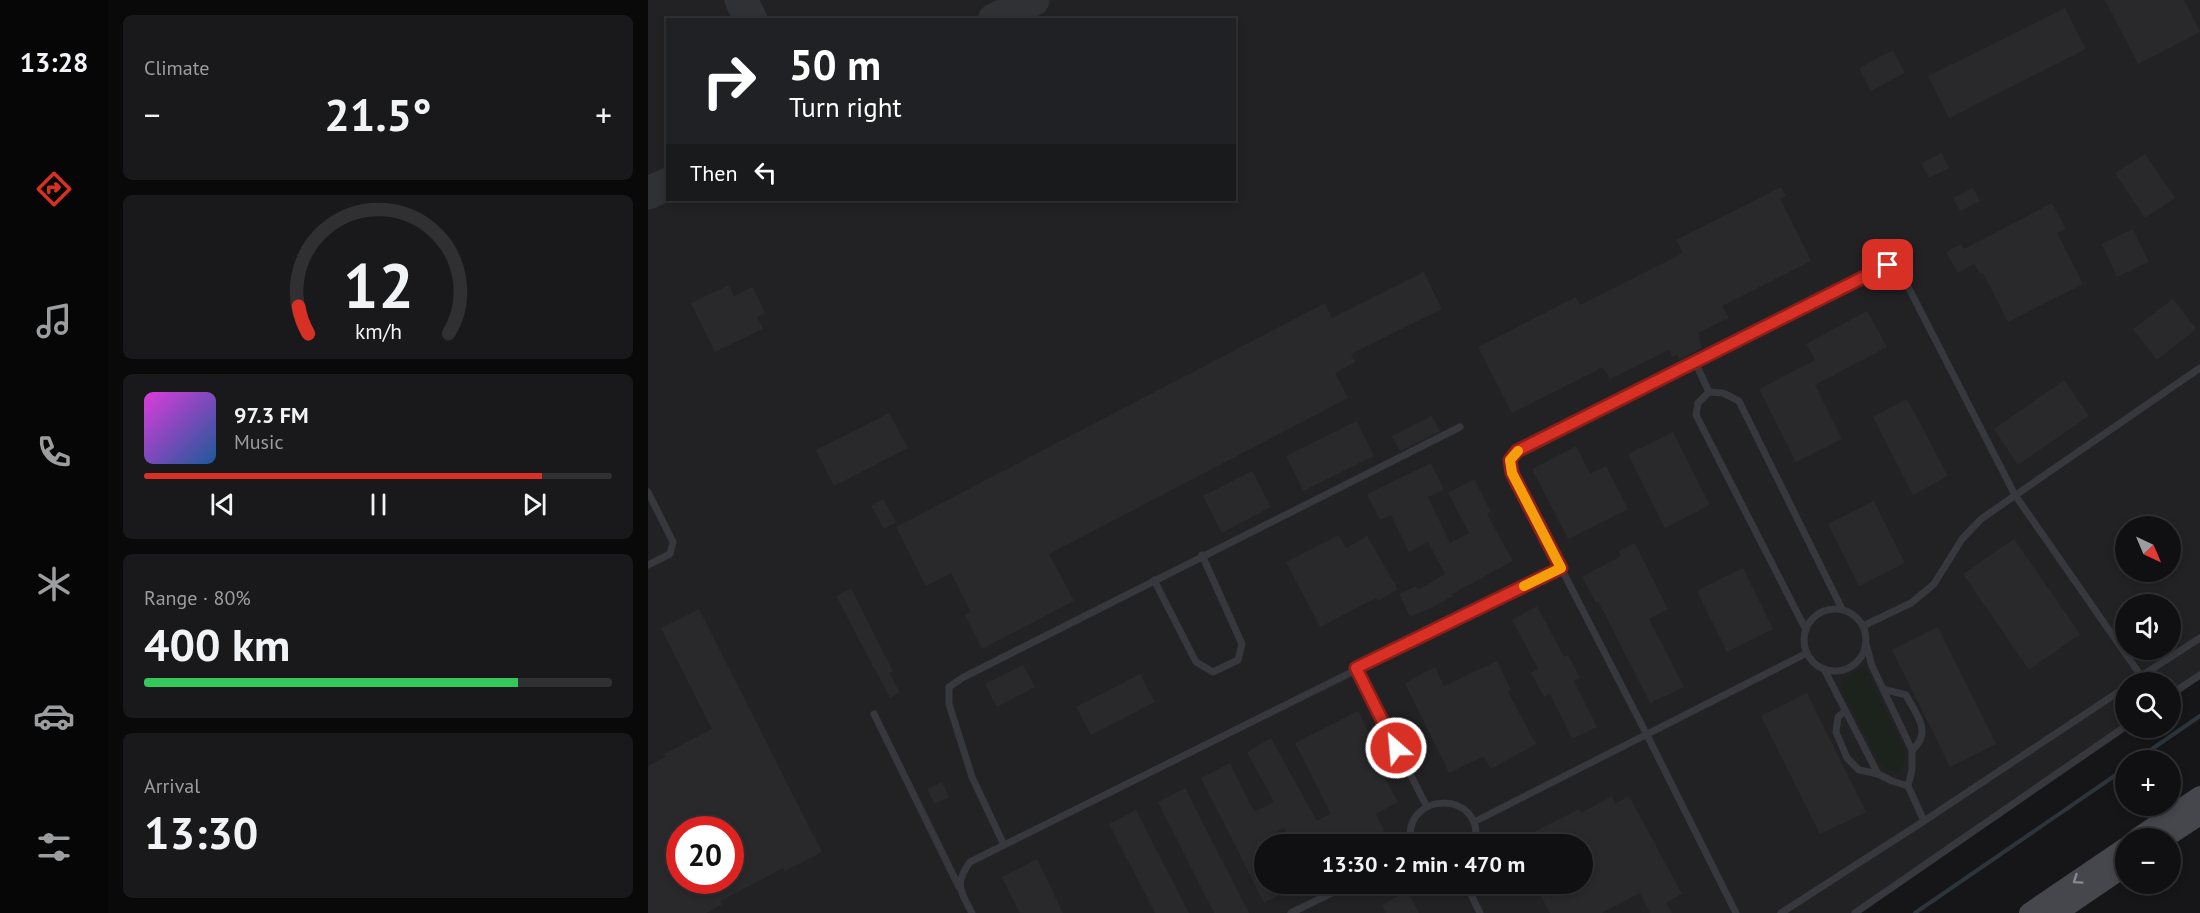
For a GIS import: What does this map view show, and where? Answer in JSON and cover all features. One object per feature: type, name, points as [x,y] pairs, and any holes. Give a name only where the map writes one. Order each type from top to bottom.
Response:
[{"type":"main road","points":[[2153,828],[2200,796]]},
{"type":"main road","points":[[2180,828],[2200,815]]},
{"type":"main road","points":[[2029,913],[2115,854]]},
{"type":"main road","points":[[2056,913],[2115,873]]},
{"type":"lane","points":[[1736,913],[1512,473],[1510,460],[1517,451],[1888,265],[1900,271],[2015,495],[2138,672]]},
{"type":"lane","points":[[1695,362],[1709,392]]},
{"type":"lane","points":[[1863,626],[1911,603],[1934,584],[1962,539],[1980,519],[2200,368]]},
{"type":"lane","points":[[1806,630],[1696,415],[1698,403],[1709,392],[1723,393],[1739,401],[1842,609]]},
{"type":"lane","points":[[1004,845],[972,777],[949,704],[949,687],[962,678],[1202,555],[1460,427]]},
{"type":"lane","points":[[648,492],[673,542],[670,554],[648,566]]},
{"type":"lane","points":[[1154,580],[1196,662],[1213,672],[1238,660],[1242,644],[1202,555]]},
{"type":"lane","points":[[959,887],[961,874],[970,862],[1561,568]]},
{"type":"lane","points":[[1866,644],[1858,661],[1851,667],[1833,671],[1824,669],[1817,665],[1807,653],[1806,630],[1816,615],[1833,609],[1851,612],[1863,626],[1872,666],[1912,750],[1912,770],[1908,786],[1924,821]]},
{"type":"lane","points":[[2147,672],[2200,638]]},
{"type":"lane","points":[[1474,822],[1807,653]]},
{"type":"lane","points":[[1356,668],[1427,807]]},
{"type":"lane","points":[[1824,669],[1878,774]]},
{"type":"lane","points":[[2181,688],[2200,675]]},
{"type":"lane","points":[[1883,689],[1906,695],[1921,722],[1923,732],[1920,743],[1912,750]]},
{"type":"lane","points":[[1781,913],[2115,694]]},
{"type":"lane","points":[[1845,711],[1838,717],[1836,732],[1847,758],[1859,770],[1878,774],[1892,782],[1908,786]]},
{"type":"lane","points":[[874,714],[972,913]]},
{"type":"lane","points":[[1855,913],[2115,734]]},
{"type":"lane","points":[[1410,834],[1413,822],[1419,813],[1437,803],[1459,806],[1468,813],[1474,822],[1477,834]]},
{"type":"lane","points":[[1292,913],[1330,894]]},
{"type":"lane","points":[[1471,894],[1480,913]]},
{"type":"shaded area","points":[[648,0],[2200,0],[2200,679],[2181,692],[2181,672],[2115,672],[2115,738],[1860,913],[648,913]]},
{"type":"shaded area","points":[[1865,667],[1905,751],[1905,762],[1899,771],[1889,771],[1880,763],[1841,688],[1844,678]]},
{"type":"building","points":[[2105,0],[2184,0],[2200,32],[2138,64]]},
{"type":"building","points":[[2065,8],[2086,49],[1949,118],[1928,76]]},
{"type":"building","points":[[1893,50],[1905,73],[1871,91],[1859,68]]},
{"type":"building","points":[[1942,153],[1949,168],[1929,178],[1921,163]]},
{"type":"building","points":[[2145,154],[2175,198],[2145,218],[2115,173]]},
{"type":"building","points":[[1781,187],[1786,196],[1780,199],[1811,261],[1722,306],[1729,318],[1698,333],[1702,348],[1679,360],[1677,355],[1672,357],[1669,350],[1610,379],[1603,367],[1512,413],[1478,347],[1576,297],[1580,305],[1683,253],[1676,240]]},
{"type":"building","points":[[1973,188],[1980,201],[1960,211],[1953,198]]},
{"type":"building","points":[[2052,203],[2066,229],[2057,233],[2083,284],[2008,322],[1983,273],[1980,274],[1974,264],[1958,273],[1946,252],[1961,244],[1964,249]]},
{"type":"building","points":[[2133,229],[2149,262],[2117,277],[2102,244]]},
{"type":"building","points":[[1424,272],[1442,309],[1351,354],[1355,362],[1335,373],[1348,398],[1049,554],[1074,601],[982,649],[965,615],[971,612],[951,573],[926,586],[896,527],[1325,303],[1332,318]]},
{"type":"building","points":[[729,285],[734,296],[753,287],[765,313],[757,317],[763,329],[715,352],[691,303]]},
{"type":"building","points":[[2173,299],[2196,329],[2157,360],[2133,329]]},
{"type":"building","points":[[1867,311],[1887,347],[1815,385],[1842,439],[1796,462],[1759,389],[1815,360],[1806,344]]},
{"type":"building","points":[[2064,380],[2089,416],[2018,465],[1994,429]]},
{"type":"building","points":[[1907,399],[1948,476],[1913,495],[1873,417]]},
{"type":"building","points":[[889,413],[908,448],[834,486],[816,450]]},
{"type":"building","points":[[1432,416],[1440,431],[1400,451],[1392,436]]},
{"type":"building","points":[[1357,421],[1374,456],[1303,491],[1286,456]]},
{"type":"building","points":[[1673,432],[1710,505],[1665,528],[1628,454]]},
{"type":"building","points":[[1576,446],[1590,474],[1606,466],[1628,509],[1568,539],[1532,469]]},
{"type":"building","points":[[1431,463],[1444,490],[1428,497],[1450,543],[1469,533],[1448,493],[1474,479],[1491,512],[1487,514],[1513,561],[1431,608],[1410,617],[1399,594],[1416,586],[1418,590],[1445,574],[1428,542],[1409,552],[1391,515],[1380,520],[1367,494]]},
{"type":"building","points":[[1252,471],[1271,507],[1222,533],[1203,496]]},
{"type":"building","points":[[883,499],[896,522],[884,529],[871,506]]},
{"type":"building","points":[[1874,501],[1905,563],[1859,586],[1828,524]]},
{"type":"building","points":[[1339,535],[1346,548],[1367,536],[1398,589],[1378,601],[1376,598],[1320,627],[1286,562]]},
{"type":"building","points":[[2014,539],[2080,634],[2029,670],[1963,574]]},
{"type":"building","points":[[1635,543],[1668,609],[1649,619],[1684,687],[1650,703],[1598,601],[1596,603],[1582,577],[1621,556],[1618,551]]},
{"type":"building","points":[[1743,568],[1773,629],[1727,652],[1697,591]]},
{"type":"building","points":[[851,588],[893,671],[889,673],[900,692],[890,698],[836,596]]},
{"type":"building","points":[[1537,606],[1564,657],[1568,655],[1580,678],[1574,681],[1597,727],[1572,739],[1550,694],[1544,697],[1531,673],[1538,669],[1512,620]]},
{"type":"building","points":[[699,609],[822,852],[785,871],[783,868],[744,889],[744,816],[666,816],[666,894],[734,894],[721,901],[723,904],[706,913],[648,913],[648,766],[666,757],[664,754],[712,729],[661,628]]},
{"type":"building","points":[[1938,627],[1996,744],[1950,767],[1892,650]]},
{"type":"building","points":[[1497,661],[1511,690],[1508,692],[1536,744],[1491,769],[1484,756],[1449,773],[1405,683],[1435,667],[1444,686]]},
{"type":"building","points":[[1023,665],[1035,687],[997,707],[985,684]]},
{"type":"building","points":[[1140,674],[1155,702],[1091,735],[1076,707]]},
{"type":"building","points":[[1807,693],[1866,812],[1820,834],[1761,716]]},
{"type":"building","points":[[1358,711],[1385,766],[1380,769],[1398,802],[1376,814],[1384,831],[1378,834],[1287,834],[1284,828],[1274,834],[1254,834],[1254,883],[1201,778],[1230,763],[1254,812],[1274,802],[1247,752],[1271,738],[1317,821],[1331,814],[1295,743]]},
{"type":"building","points":[[942,782],[949,797],[934,804],[927,789]]},
{"type":"building","points":[[1185,788],[1249,913],[1214,913],[1158,802]]},
{"type":"building","points":[[1612,796],[1615,804],[1629,796],[1682,894],[1666,903],[1672,913],[1650,913],[1640,893],[1602,913],[1550,913],[1540,894],[1593,894],[1593,834],[1530,834],[1579,809],[1581,813]]},
{"type":"building","points":[[1136,810],[1189,913],[1155,913],[1109,824]]},
{"type":"building","points":[[1037,859],[1063,913],[1020,913],[1002,877]]},
{"type":"building","points":[[1259,894],[1281,894],[1264,903]]},
{"type":"building","points":[[1402,894],[1409,894],[1419,913],[1386,913],[1382,905]]},
{"type":"waterway","points":[[2151,750],[2200,716]]},
{"type":"waterway","points":[[1915,913],[2115,776]]},
{"type":"taxiway","points":[[741,0],[750,18]]},
{"type":"taxiway","points":[[998,18],[1033,0]]},
{"type":"taxiway","points":[[648,193],[666,185]]},
{"type":"slow traffic","points":[[1518,451],[1510,460],[1512,473],[1561,568],[1524,586]]},
{"type":"route","points":[[1396,748],[1356,668],[1561,568],[1512,473],[1510,460],[1517,451],[1888,265]]}]
